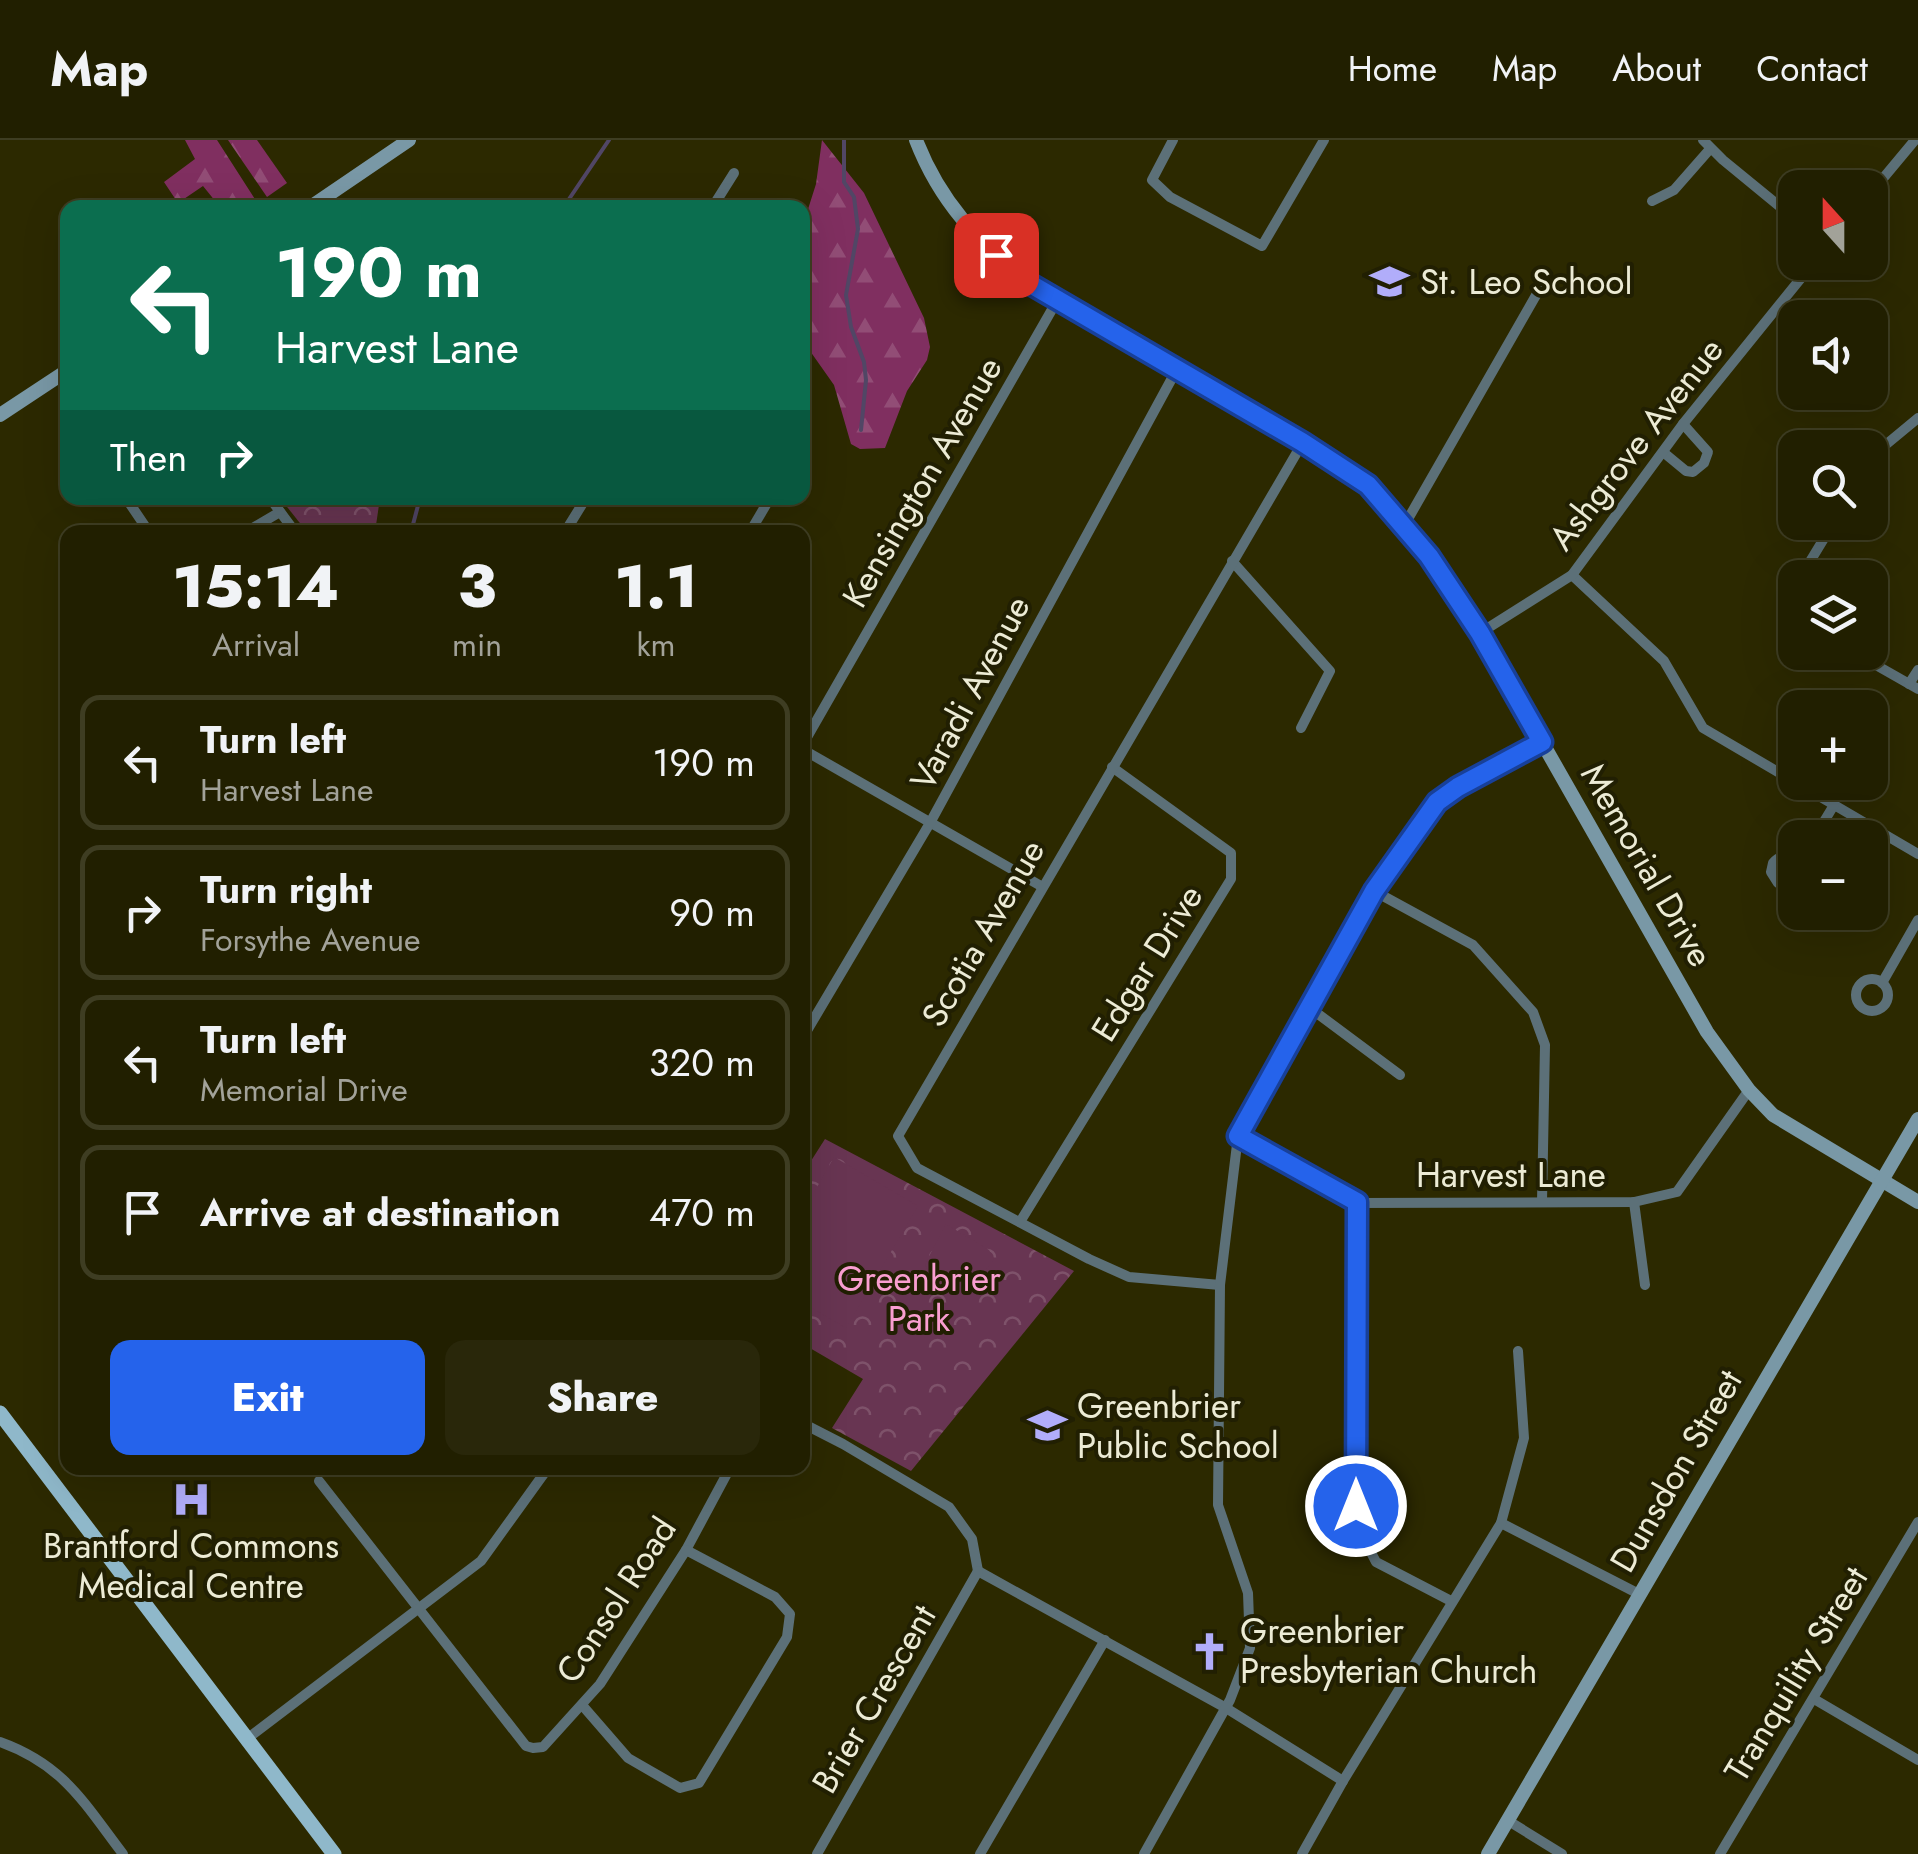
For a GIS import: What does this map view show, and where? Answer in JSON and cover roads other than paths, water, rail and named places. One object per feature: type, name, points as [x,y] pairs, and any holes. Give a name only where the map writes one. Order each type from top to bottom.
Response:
[{"type":"main road","points":[[321,200],[409,140]]},
{"type":"main road","name":"Memorial Drive","points":[[916,140],[932,178],[952,208],[1027,282],[1302,442],[1368,485],[1429,556],[1480,633],[1707,1032],[1749,1090],[1773,1114],[1918,1202]]},
{"type":"main road","points":[[0,415],[60,375]]},
{"type":"main road","name":"Dunsdon Street","points":[[1488,1854],[1918,1119]]},
{"type":"main road","points":[[0,1413],[334,1854]]},
{"type":"street","points":[[1174,140],[1152,180],[1170,197],[1262,246],[1324,140]]},
{"type":"street","points":[[1888,172],[1915,140]]},
{"type":"street","points":[[1652,201],[1674,190],[1707,144],[1778,205]]},
{"type":"street","points":[[717,200],[734,173]]},
{"type":"street","name":"Ashgrove Avenue","points":[[1480,633],[1572,575],[1683,424],[1799,280]]},
{"type":"street","points":[[1404,526],[1539,290]]},
{"type":"street","name":"Kensington Avenue","points":[[810,733],[1058,298]]},
{"type":"street","name":"Varadi Avenue","points":[[810,1026],[930,824],[1177,369]]},
{"type":"street","points":[[1888,444],[1918,418]]},
{"type":"street","points":[[1663,452],[1686,471],[1693,472],[1704,463],[1708,452],[1683,424]]},
{"type":"street","name":"Scotia Avenue","points":[[1220,1285],[1129,1276],[1090,1260],[917,1168],[898,1136],[1302,442]]},
{"type":"street","points":[[275,505],[290,525]]},
{"type":"street","points":[[258,525],[280,512]]},
{"type":"street","points":[[1232,561],[1330,671],[1301,728]]},
{"type":"street","points":[[1572,575],[1664,660],[1703,728],[1778,772]]},
{"type":"street","points":[[1885,670],[1914,686],[1918,670]]},
{"type":"street","points":[[1144,1854],[1226,1708],[1250,1648],[1248,1593],[1218,1505],[1220,1285],[1238,1136],[1374,891],[1437,802],[1542,742]]},
{"type":"street","points":[[810,752],[1042,886]]},
{"type":"street","name":"Edgar Drive","points":[[1020,1222],[1231,879],[1232,853],[1112,768]]},
{"type":"street","points":[[1824,800],[1918,854]]},
{"type":"street","points":[[1825,820],[1834,806]]},
{"type":"street","points":[[1778,858],[1770,872],[1778,883]]},
{"type":"street","points":[[1374,891],[1473,944],[1532,1012],[1545,1045],[1542,1202]]},
{"type":"street","points":[[1882,983],[1918,920]]},
{"type":"street","points":[[1310,1008],[1400,1075]]},
{"type":"street","name":"Harvest Lane","points":[[1238,1136],[1357,1202],[1634,1202],[1677,1192],[1749,1090]]},
{"type":"street","points":[[1357,1202],[1356,1506],[1361,1533],[1376,1562],[1451,1601]]},
{"type":"street","points":[[1634,1202],[1645,1285]]},
{"type":"street","points":[[1302,1854],[1500,1523],[1524,1438],[1518,1351]]},
{"type":"street","points":[[810,1427],[950,1508],[972,1539],[978,1570],[1226,1708],[1343,1780]]},
{"type":"street","points":[[248,1738],[481,1561],[543,1475]]},
{"type":"street","name":"Consol Road","points":[[418,1610],[526,1746],[543,1747],[600,1684],[686,1550],[726,1475]]},
{"type":"street","points":[[319,1481],[418,1610]]},
{"type":"street","name":"Tranquility Street","points":[[1720,1854],[1918,1522]]},
{"type":"street","points":[[1500,1523],[1639,1594]]},
{"type":"street","points":[[582,1705],[628,1758],[680,1788],[699,1783],[714,1762],[787,1637],[790,1614],[775,1597],[686,1550]]},
{"type":"street","name":"Brier Crescent","points":[[817,1854],[978,1570]]},
{"type":"street","points":[[980,1854],[1105,1640]]},
{"type":"street","points":[[1814,1699],[1918,1760]]},
{"type":"street","points":[[0,1742],[27,1751],[52,1768],[123,1854]]},
{"type":"street","points":[[1507,1820],[1562,1854]]},
{"type":"waterway","points":[[568,200],[609,140]]},
{"type":"waterway","points":[[844,140],[844,182],[854,197],[858,229],[846,295],[851,327],[864,362],[861,430]]},
{"type":"waterway","points":[[413,525],[418,505]]},
{"type":"place","name":"St. Leo School","points":[[1390,282]]},
{"type":"place","name":"Greenbrier Public School","points":[[1047,1426]]},
{"type":"place","name":"Brantford Commons Medical Centre","points":[[191,1499]]},
{"type":"place","name":"Greenbrier Presbyterian Church","points":[[1210,1651]]},
{"type":"park label","name":"Greenbrier Park","points":[[919,1299]]}]
